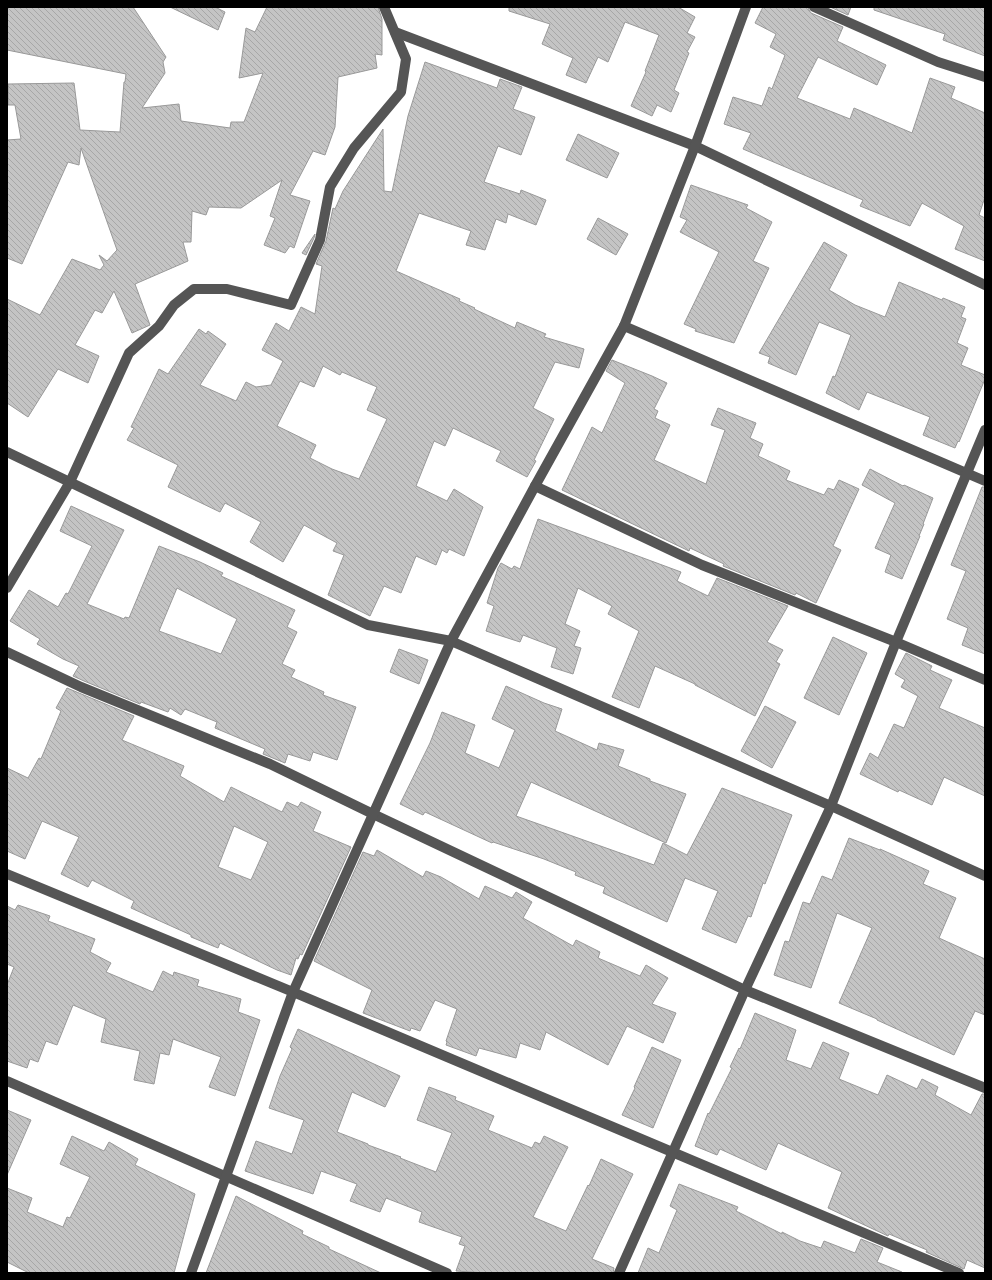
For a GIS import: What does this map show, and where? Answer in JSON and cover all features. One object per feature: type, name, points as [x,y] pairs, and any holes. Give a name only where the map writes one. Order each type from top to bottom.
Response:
[{"type":"street","points":[[7,588],[70,482],[129,353],[159,326],[174,305],[194,289],[227,289],[291,305],[320,240],[330,188],[354,148],[401,92],[406,59],[384,7]]},
{"type":"street","points":[[191,1273],[293,992],[451,641],[624,326],[695,146],[746,7]]},
{"type":"street","points":[[814,7],[938,62],[985,77]]},
{"type":"street","points":[[395,32],[695,146],[985,285]]},
{"type":"street","points":[[624,326],[985,481]]},
{"type":"street","points":[[620,1273],[745,990],[831,806],[896,642],[985,430]]},
{"type":"street","points":[[7,452],[368,625],[451,641],[831,806],[985,876]]},
{"type":"street","points":[[535,486],[702,565],[896,642],[985,680]]},
{"type":"street","points":[[7,652],[81,687],[270,764],[745,990],[985,1088]]},
{"type":"street","points":[[7,874],[293,992],[959,1273]]},
{"type":"street","points":[[7,1081],[447,1273]]},
{"type":"building","points":[[7,7],[133,7],[166,57],[163,62],[165,73],[142,108],[179,104],[181,121],[230,128],[231,122],[244,122],[263,73],[239,78],[246,28],[255,32],[267,7],[378,7],[382,19],[382,55],[375,54],[377,68],[338,77],[335,127],[325,155],[313,151],[290,195],[310,201],[294,248],[290,246],[285,253],[264,245],[275,218],[270,216],[282,180],[241,208],[209,207],[206,215],[192,211],[191,242],[183,242],[188,261],[135,284],[150,325],[132,333],[114,291],[102,313],[95,310],[75,345],[99,356],[88,383],[58,369],[28,417],[7,403],[7,299],[40,315],[72,259],[100,270],[104,265],[99,255],[107,261],[117,250],[81,148],[79,165],[68,162],[22,264],[7,258],[7,140],[21,139],[15,105],[8,105],[8,84],[74,83],[80,130],[120,132],[126,74],[7,50]]},
{"type":"building","points":[[170,7],[215,7],[225,12],[218,30]]},
{"type":"building","points":[[509,7],[678,7],[695,17],[687,33],[695,37],[687,52],[689,53],[674,90],[679,93],[671,112],[657,105],[652,116],[631,106],[646,72],[645,71],[659,35],[625,22],[608,62],[598,57],[586,83],[566,75],[573,58],[542,44],[550,24],[509,11]]},
{"type":"building","points":[[763,7],[808,7],[811,13],[843,27],[837,41],[886,65],[877,85],[818,57],[797,98],[850,119],[854,108],[912,133],[930,78],[955,87],[951,98],[985,113],[985,197],[979,215],[985,218],[985,261],[955,249],[964,226],[922,203],[910,226],[860,206],[863,200],[743,149],[751,133],[724,124],[733,97],[762,106],[769,87],[772,89],[785,55],[770,47],[776,34],[755,23]]},
{"type":"building","points":[[830,7],[851,7],[848,15]]},
{"type":"building","points":[[874,7],[985,7],[985,56],[943,40],[945,34],[874,10]]},
{"type":"building","points":[[425,62],[497,88],[500,79],[522,87],[513,109],[535,117],[521,155],[498,146],[484,182],[520,194],[521,190],[546,200],[536,225],[508,214],[506,223],[496,219],[485,250],[466,245],[471,231],[419,213],[396,271],[460,299],[459,301],[475,308],[474,309],[515,328],[517,322],[546,334],[544,337],[584,349],[579,368],[555,362],[533,408],[554,419],[534,460],[536,461],[527,477],[496,461],[501,451],[453,428],[445,446],[434,441],[416,486],[447,501],[454,489],[483,507],[464,556],[449,549],[447,553],[442,550],[436,565],[416,556],[401,593],[384,586],[370,616],[328,595],[344,555],[333,551],[337,543],[304,525],[283,562],[250,542],[261,522],[225,503],[220,512],[168,487],[178,465],[127,440],[134,428],[131,427],[159,369],[168,374],[199,329],[206,334],[208,331],[226,344],[200,385],[236,401],[246,382],[256,387],[271,385],[283,361],[262,350],[276,323],[289,331],[301,307],[315,314],[322,266],[316,264],[326,241],[333,208],[335,209],[343,191],[383,129],[384,191],[392,192],[408,116]],"holes":[[[323,366],[340,375],[342,372],[377,387],[367,410],[387,419],[359,479],[332,469],[310,458],[316,445],[277,426],[300,381],[314,387]]]},
{"type":"building","points":[[578,134],[619,153],[607,178],[566,160]]},
{"type":"building","points":[[691,185],[748,205],[746,208],[772,222],[753,261],[769,268],[734,343],[695,331],[696,329],[684,324],[719,252],[680,232],[687,220],[680,217]]},
{"type":"building","points":[[598,218],[628,234],[616,255],[587,239]]},
{"type":"building","points":[[315,234],[306,255],[302,253]]},
{"type":"building","points":[[824,242],[847,255],[829,290],[855,305],[885,317],[899,282],[942,300],[943,298],[965,307],[961,317],[966,319],[957,343],[968,348],[961,365],[985,375],[985,379],[959,442],[958,441],[955,448],[923,435],[930,417],[867,392],[859,410],[826,393],[833,376],[835,377],[851,335],[819,322],[796,375],[768,363],[770,357],[759,353]]},
{"type":"building","points":[[612,360],[667,383],[654,409],[658,411],[655,418],[670,425],[654,460],[706,484],[725,430],[711,425],[718,408],[756,423],[750,438],[763,444],[758,456],[790,471],[786,480],[824,495],[828,488],[834,490],[839,480],[859,489],[833,546],[841,550],[816,603],[796,593],[795,595],[723,566],[724,564],[690,548],[689,551],[562,490],[592,427],[602,433],[625,383],[606,371]]},
{"type":"building","points":[[870,469],[903,486],[904,485],[933,498],[920,536],[902,579],[885,572],[891,555],[875,548],[895,503],[862,485]]},
{"type":"building","points":[[982,487],[985,487],[985,654],[962,645],[968,628],[947,619],[966,571],[951,565]]},
{"type":"building","points":[[71,506],[124,530],[87,604],[124,619],[125,617],[129,618],[159,546],[200,562],[223,573],[221,576],[295,610],[287,627],[297,632],[282,664],[295,670],[291,677],[324,692],[323,695],[356,707],[337,760],[313,752],[310,761],[288,754],[285,763],[263,754],[265,749],[215,728],[217,722],[185,709],[181,715],[170,708],[168,712],[141,702],[140,704],[73,676],[79,666],[63,659],[37,644],[40,639],[10,621],[29,590],[58,607],[66,593],[68,594],[92,546],[60,531]],"holes":[[[177,588],[237,619],[221,654],[159,631]]]},
{"type":"building","points":[[538,519],[681,572],[677,581],[708,596],[717,578],[788,606],[767,642],[783,650],[776,662],[780,664],[755,716],[695,684],[655,666],[639,708],[612,697],[639,631],[608,614],[612,606],[578,588],[565,624],[580,631],[574,646],[581,648],[573,674],[551,667],[557,648],[523,635],[520,642],[486,631],[494,606],[487,603],[498,568],[501,563],[512,569],[514,566],[520,569]]},
{"type":"building","points":[[833,637],[867,653],[839,715],[804,698]]},
{"type":"building","points":[[399,649],[428,660],[419,684],[390,672]]},
{"type":"building","points":[[906,653],[932,666],[930,670],[952,680],[939,708],[985,728],[985,796],[944,777],[932,805],[899,790],[898,792],[860,774],[870,753],[878,758],[894,724],[904,728],[918,696],[901,687],[905,680],[895,674]]},
{"type":"building","points":[[506,686],[544,703],[562,709],[555,731],[597,750],[599,743],[624,750],[618,766],[650,779],[650,781],[686,794],[666,843],[531,782],[516,816],[654,865],[663,843],[687,855],[722,788],[792,815],[765,884],[763,883],[751,917],[748,916],[736,943],[702,929],[718,891],[685,878],[667,922],[603,893],[605,887],[575,875],[576,872],[544,859],[493,842],[492,843],[425,812],[423,815],[400,804],[430,743],[442,712],[475,725],[465,753],[499,768],[515,730],[492,719]]},
{"type":"building","points":[[67,688],[134,716],[122,740],[184,766],[180,776],[224,802],[231,787],[282,812],[287,802],[298,807],[301,802],[321,812],[313,831],[351,847],[302,955],[300,954],[298,959],[296,958],[291,975],[220,943],[218,948],[191,937],[191,935],[131,908],[134,901],[92,880],[88,887],[61,874],[79,837],[42,821],[25,859],[7,851],[7,768],[28,778],[39,758],[41,759],[61,711],[56,708]],"holes":[[[234,826],[268,842],[251,880],[218,867]]]},
{"type":"building","points":[[765,706],[796,722],[772,768],[741,751]]},
{"type":"building","points":[[849,838],[880,849],[929,871],[923,884],[956,898],[939,938],[985,959],[985,1015],[975,1011],[954,1055],[839,1003],[872,928],[837,913],[811,988],[774,975],[785,941],[789,942],[803,902],[810,904],[822,876],[832,880]]},
{"type":"building","points":[[377,850],[423,877],[426,871],[441,877],[479,899],[485,886],[512,898],[516,892],[532,902],[523,918],[573,946],[576,940],[600,952],[598,958],[640,976],[646,965],[668,978],[652,1004],[676,1013],[663,1043],[627,1026],[608,1065],[546,1032],[540,1050],[520,1043],[516,1058],[479,1048],[476,1056],[446,1045],[457,1009],[435,1000],[420,1031],[411,1028],[410,1031],[363,1013],[372,990],[314,961],[363,852],[374,856]]},
{"type":"building","points":[[18,905],[50,916],[48,921],[95,939],[90,952],[111,963],[106,972],[153,992],[163,971],[173,976],[174,972],[199,980],[197,986],[241,999],[238,1012],[260,1020],[235,1096],[209,1087],[221,1057],[173,1039],[169,1055],[160,1053],[154,1084],[134,1080],[140,1051],[101,1042],[106,1019],[73,1005],[57,1045],[46,1041],[38,1062],[30,1059],[27,1068],[7,1061],[7,985],[14,967],[7,964],[7,906],[15,910]]},
{"type":"building","points":[[755,1013],[796,1030],[786,1060],[811,1069],[823,1042],[849,1053],[839,1079],[878,1095],[887,1075],[917,1089],[922,1079],[938,1087],[935,1095],[971,1115],[982,1094],[985,1094],[985,1268],[967,1260],[964,1269],[926,1252],[927,1250],[889,1234],[888,1236],[828,1208],[842,1172],[778,1143],[766,1170],[720,1149],[717,1155],[695,1146],[708,1113],[709,1114],[732,1068],[730,1067],[739,1048],[740,1049]]},
{"type":"building","points":[[298,1029],[400,1076],[385,1107],[352,1092],[337,1132],[436,1172],[452,1133],[417,1120],[429,1087],[456,1097],[455,1100],[494,1116],[488,1130],[532,1148],[535,1142],[540,1144],[544,1136],[568,1147],[533,1217],[566,1231],[601,1159],[633,1174],[592,1259],[614,1268],[613,1273],[485,1273],[456,1271],[465,1246],[459,1244],[462,1237],[419,1222],[422,1212],[386,1198],[380,1212],[350,1201],[357,1184],[321,1171],[313,1194],[245,1171],[256,1141],[292,1154],[304,1120],[269,1108],[280,1076],[292,1049],[290,1047]]},
{"type":"building","points":[[652,1047],[681,1060],[653,1128],[622,1115]]},
{"type":"building","points":[[7,1110],[31,1120],[7,1175]]},
{"type":"building","points":[[72,1136],[104,1151],[109,1142],[138,1159],[135,1165],[195,1194],[174,1273],[29,1273],[7,1262],[7,1188],[32,1198],[27,1212],[63,1227],[67,1217],[70,1218],[90,1177],[60,1164]]},
{"type":"building","points":[[679,1184],[738,1207],[736,1211],[782,1234],[782,1232],[800,1241],[821,1248],[824,1241],[855,1253],[861,1239],[883,1248],[877,1262],[902,1273],[638,1273],[648,1248],[659,1253],[677,1210],[670,1206]]},
{"type":"building","points":[[236,1196],[303,1231],[302,1234],[329,1247],[329,1249],[381,1273],[206,1273]]}]
